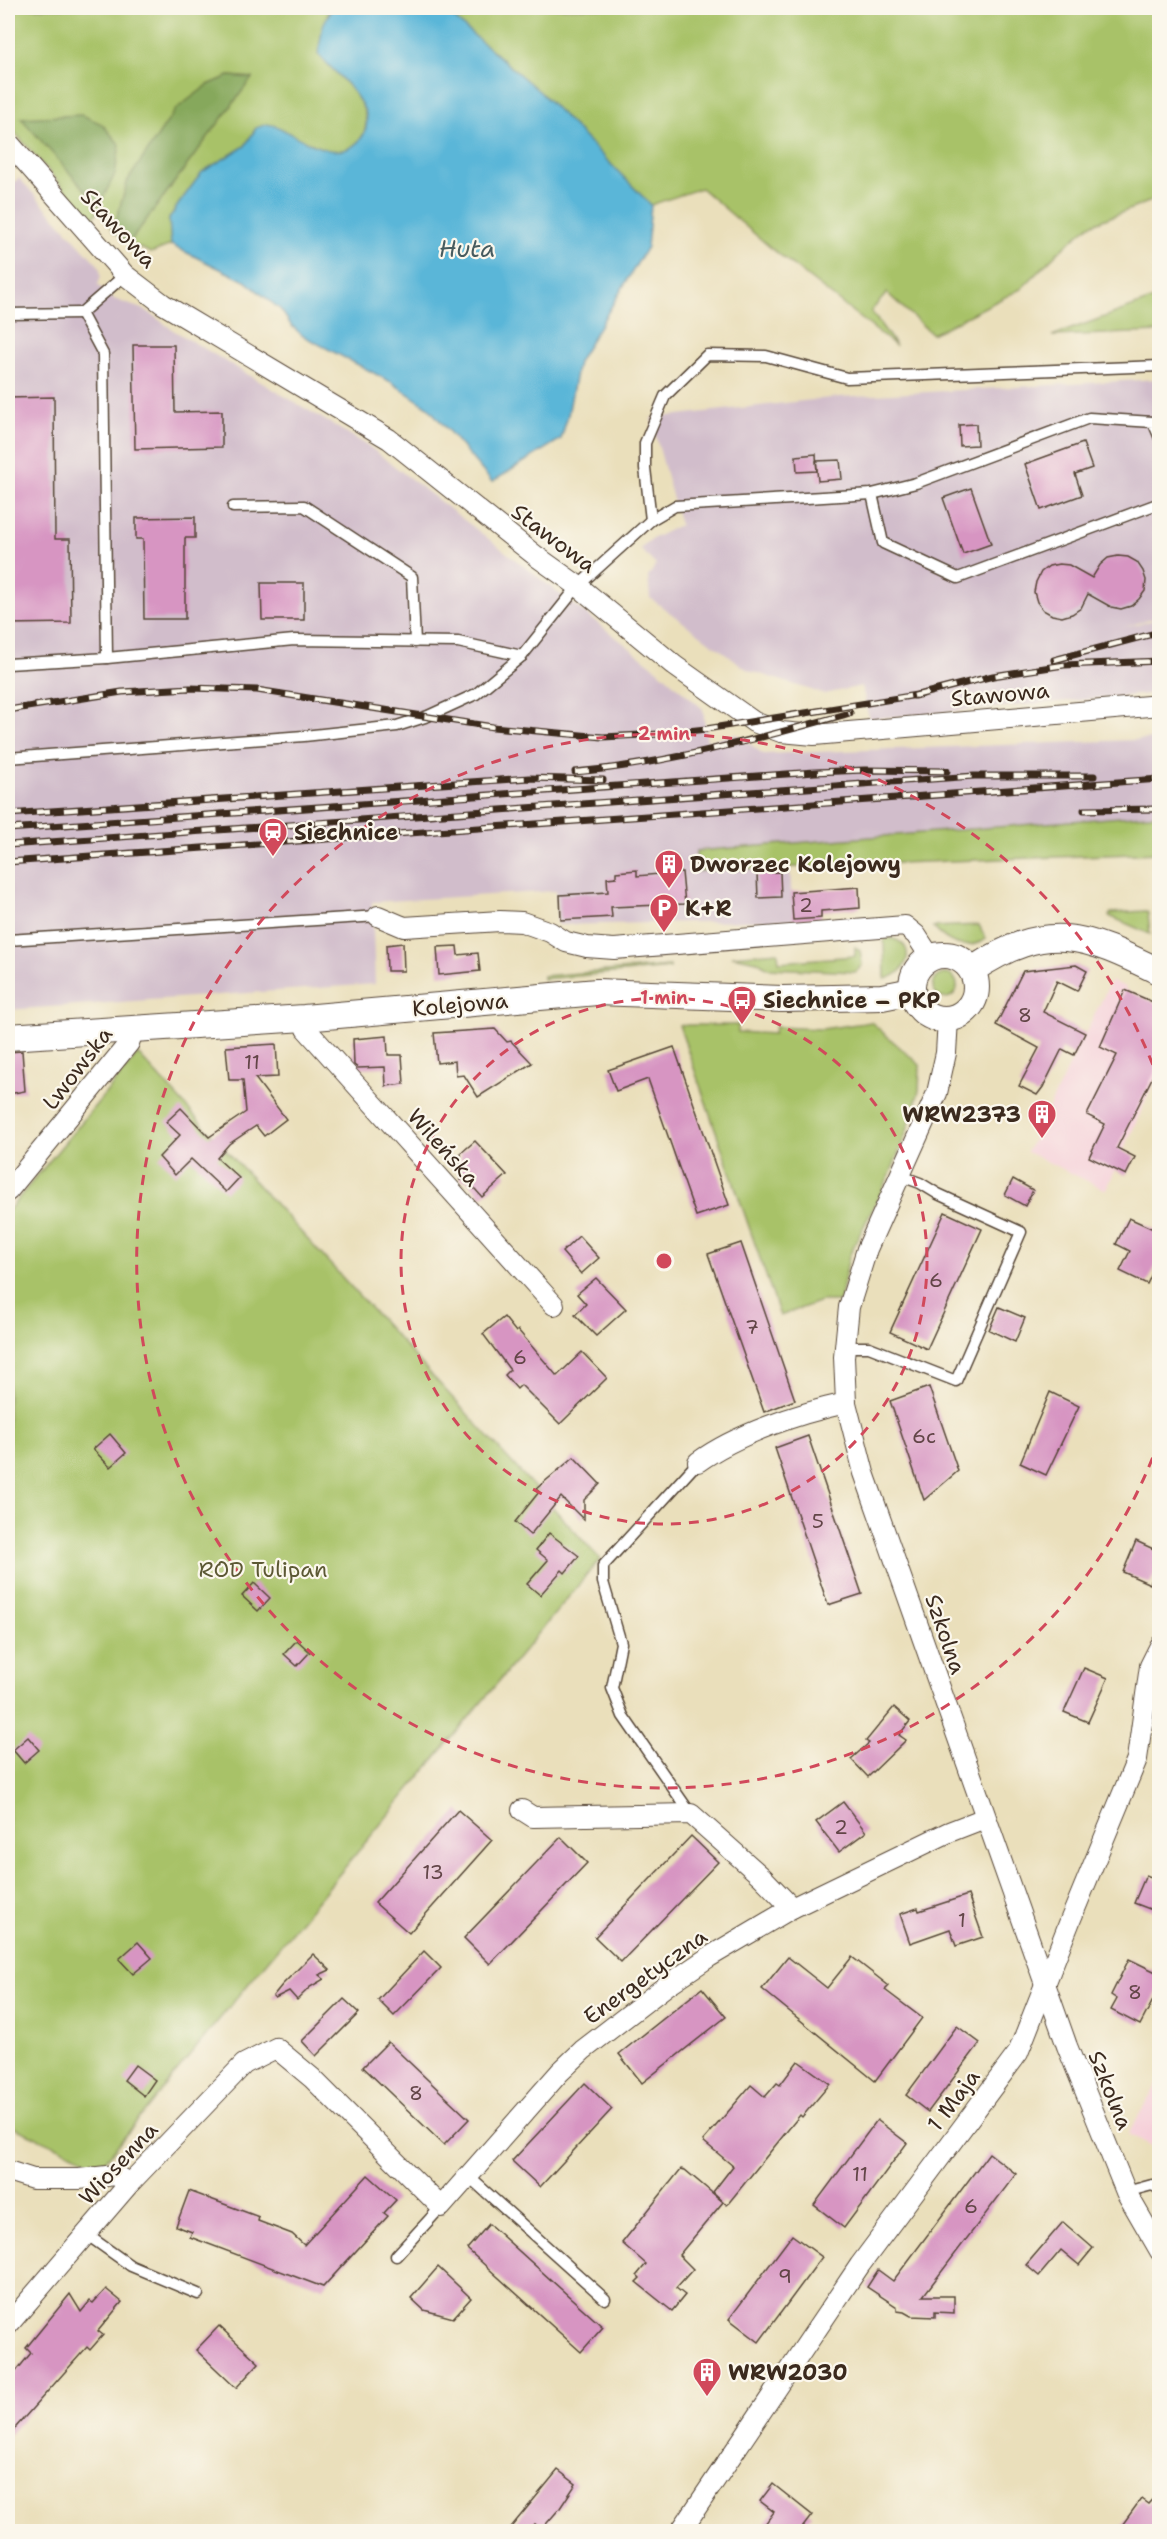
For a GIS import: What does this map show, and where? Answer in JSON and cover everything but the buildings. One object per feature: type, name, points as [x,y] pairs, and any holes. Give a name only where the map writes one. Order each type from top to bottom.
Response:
[{"type":"street","name":"Stawowa","points":[[8,142],[125,275],[163,304],[389,440],[536,556],[578,586],[675,666],[754,722],[781,732],[814,735],[1160,705]]},
{"type":"street","points":[[378,916],[404,927],[501,921],[522,922],[550,932],[566,942],[587,947],[614,949],[905,926],[916,935],[931,958]]},
{"type":"street","points":[[972,970],[1011,948],[1056,936],[1082,939],[1113,949],[1160,972]]},
{"type":"street","points":[[942,955],[954,957],[964,962],[972,970],[976,986],[973,1002],[963,1014],[948,1019],[935,1018],[924,1012],[916,1003],[912,991],[916,971],[931,958],[942,955]]},
{"type":"street","name":"Kolejowa","points":[[8,1037],[304,1018],[597,992],[782,999],[882,997],[912,991]]},
{"type":"street","name":"Wileńska","points":[[304,1018],[306,1029],[554,1305]]},
{"type":"street","name":"Szkolna","points":[[948,1019],[946,1053],[937,1093],[867,1249],[849,1307],[845,1347],[846,1403],[864,1473],[984,1818],[1045,1985],[1126,2192],[1160,2251]]},
{"type":"street","name":"Lwowska","points":[[8,1191],[129,1043],[134,1029]]},
{"type":"street","points":[[698,1462],[718,1447],[816,1410],[846,1403]]},
{"type":"street","name":"1 Maja","points":[[680,2532],[860,2265],[1018,2053],[1137,1759],[1150,1666],[1160,1646]]},
{"type":"street","points":[[522,1810],[534,1817],[692,1814],[762,1877],[792,1908]]},
{"type":"street","name":"Energetyczna","points":[[441,2207],[467,2175],[583,2050],[700,1963],[792,1908],[949,1832],[984,1818]]},
{"type":"street","name":"Wiosenna","points":[[8,2325],[129,2184],[244,2064],[276,2048],[312,2079],[441,2207]]},
{"type":"street","points":[[8,2171],[33,2179],[79,2179],[116,2175],[129,2184]]},
{"type":"lane","points":[[8,314],[81,313],[125,275]]},
{"type":"lane","points":[[81,313],[103,354],[107,658]]},
{"type":"lane","points":[[651,520],[645,468],[645,443],[665,396],[707,355],[766,356],[847,378],[1160,366]]},
{"type":"lane","points":[[8,758],[304,736],[398,726],[428,716],[476,694],[522,656],[578,586],[651,520],[675,506],[872,494],[916,483],[1089,418],[1153,422],[1160,438]]},
{"type":"lane","points":[[872,494],[883,543],[958,578],[1160,503]]},
{"type":"lane","points":[[233,507],[304,506],[412,577],[415,642]]},
{"type":"lane","points":[[8,664],[107,658],[294,640],[458,642],[522,656]]},
{"type":"lane","points":[[8,940],[378,916]]},
{"type":"lane","points":[[845,1347],[869,1347],[956,1381],[1021,1232],[901,1176]]},
{"type":"lane","points":[[692,1814],[623,1716],[612,1688],[621,1643],[603,1582],[603,1566],[698,1462]]},
{"type":"lane","points":[[467,2175],[605,2299]]},
{"type":"lane","points":[[1126,2192],[1152,2186],[1160,2189]]},
{"type":"lane","name":"Energetyczna","points":[[396,2256],[441,2207]]},
{"type":"lane","points":[[86,2234],[131,2266],[198,2294]]},
{"type":"shaded area","points":[[8,178],[13,183],[19,178],[99,266],[101,275],[98,285],[114,299],[147,311],[173,330],[367,445],[657,669],[703,709],[707,741],[737,734],[763,754],[1159,739],[1159,849],[790,868],[793,920],[557,925],[556,891],[372,902],[375,984],[8,1010]]},
{"type":"shaded area","points":[[1159,379],[1159,617],[1120,628],[1159,619],[1159,693],[869,719],[862,686],[824,694],[748,670],[650,598],[648,577],[656,565],[640,549],[652,539],[680,525],[651,418],[839,397]]},
{"type":"shaded area","points":[[1111,981],[1159,1005],[1159,1071],[1106,1190],[1027,1152]]},
{"type":"shaded area","points":[[1159,2081],[1159,2150],[1128,2134]]},
{"type":"green space","points":[[8,8],[332,8],[328,13],[318,54],[354,93],[365,116],[365,128],[360,140],[354,145],[335,151],[256,128],[245,146],[202,172],[169,219],[171,245],[151,253],[129,243],[252,78],[229,76],[208,85],[128,180],[113,231],[100,207],[92,220],[8,125]]},
{"type":"green space","points":[[442,8],[1159,8],[1159,198],[1090,225],[1058,252],[1021,289],[932,334],[887,293],[871,311],[896,346],[771,248],[701,188],[651,205],[540,92]]},
{"type":"green space","points":[[229,76],[252,78],[129,243],[113,231],[128,180],[176,109],[208,85]]},
{"type":"green space","points":[[82,115],[102,124],[120,145],[115,174],[99,206],[21,118]]},
{"type":"green space","points":[[1159,297],[1159,332],[1052,336]]},
{"type":"green space","points":[[1159,814],[1159,853],[696,871],[696,851]]},
{"type":"green space","points":[[1146,911],[1150,934],[1109,916],[1111,913]]},
{"type":"green space","points":[[979,925],[986,939],[971,945],[951,942],[933,927]]},
{"type":"green space","points":[[888,938],[897,940],[903,945],[907,951],[907,957],[901,970],[885,979],[884,941]]},
{"type":"green space","points":[[855,947],[860,951],[862,965],[856,972],[768,968],[757,961],[732,956],[778,952],[779,962],[855,956]]},
{"type":"green space","points":[[670,966],[670,968],[543,979],[543,976]]},
{"type":"green space","points":[[945,974],[954,977],[957,986],[954,995],[945,998],[936,995],[933,986],[936,977]]},
{"type":"green space","points":[[871,1022],[920,1065],[919,1091],[908,1128],[891,1172],[849,1256],[840,1301],[821,1301],[780,1316],[679,1025],[738,1025],[738,1032],[774,1034],[775,1027],[822,1029]]},
{"type":"green space","name":"ROD Tulipan","points":[[138,1054],[600,1559],[212,2028],[101,2166],[8,2125],[8,1211]]},
{"type":"water","name":"Huta","points":[[332,8],[442,8],[540,92],[651,205],[647,247],[578,362],[561,439],[492,482],[429,408],[391,382],[303,336],[291,325],[281,310],[245,281],[171,245],[169,219],[178,205],[202,172],[245,146],[256,128],[267,124],[276,126],[308,143],[332,150],[343,150],[353,146],[362,137],[367,121],[361,103],[318,54],[323,25]]},
{"type":"railway","points":[[1054,660],[1160,632]]},
{"type":"railway","points":[[914,696],[993,676],[1064,665],[1160,661]]},
{"type":"railway","points":[[8,710],[122,692],[190,688],[257,690],[493,727],[603,737],[706,729],[923,694]]},
{"type":"railway","points":[[575,772],[679,756],[748,741],[850,713]]},
{"type":"railway","points":[[8,829],[815,772],[947,771]]},
{"type":"railway","points":[[8,845],[974,776],[1094,776]]},
{"type":"railway","points":[[8,814],[529,778],[603,780]]},
{"type":"railway","points":[[8,862],[1160,779]]},
{"type":"railway","points":[[1084,810],[1160,809]]},
{"type":"place","name":"Siechnice","points":[[273,858]]},
{"type":"place","name":"Dworzec Kolejowy","points":[[669,890]]},
{"type":"place","name":"K+R","points":[[664,934]]},
{"type":"place","name":"Siechnice – PKP","points":[[742,1026]]},
{"type":"place","name":"WRW2373","points":[[1042,1140]]},
{"type":"place","name":"WRW2030","points":[[707,2398]]}]
